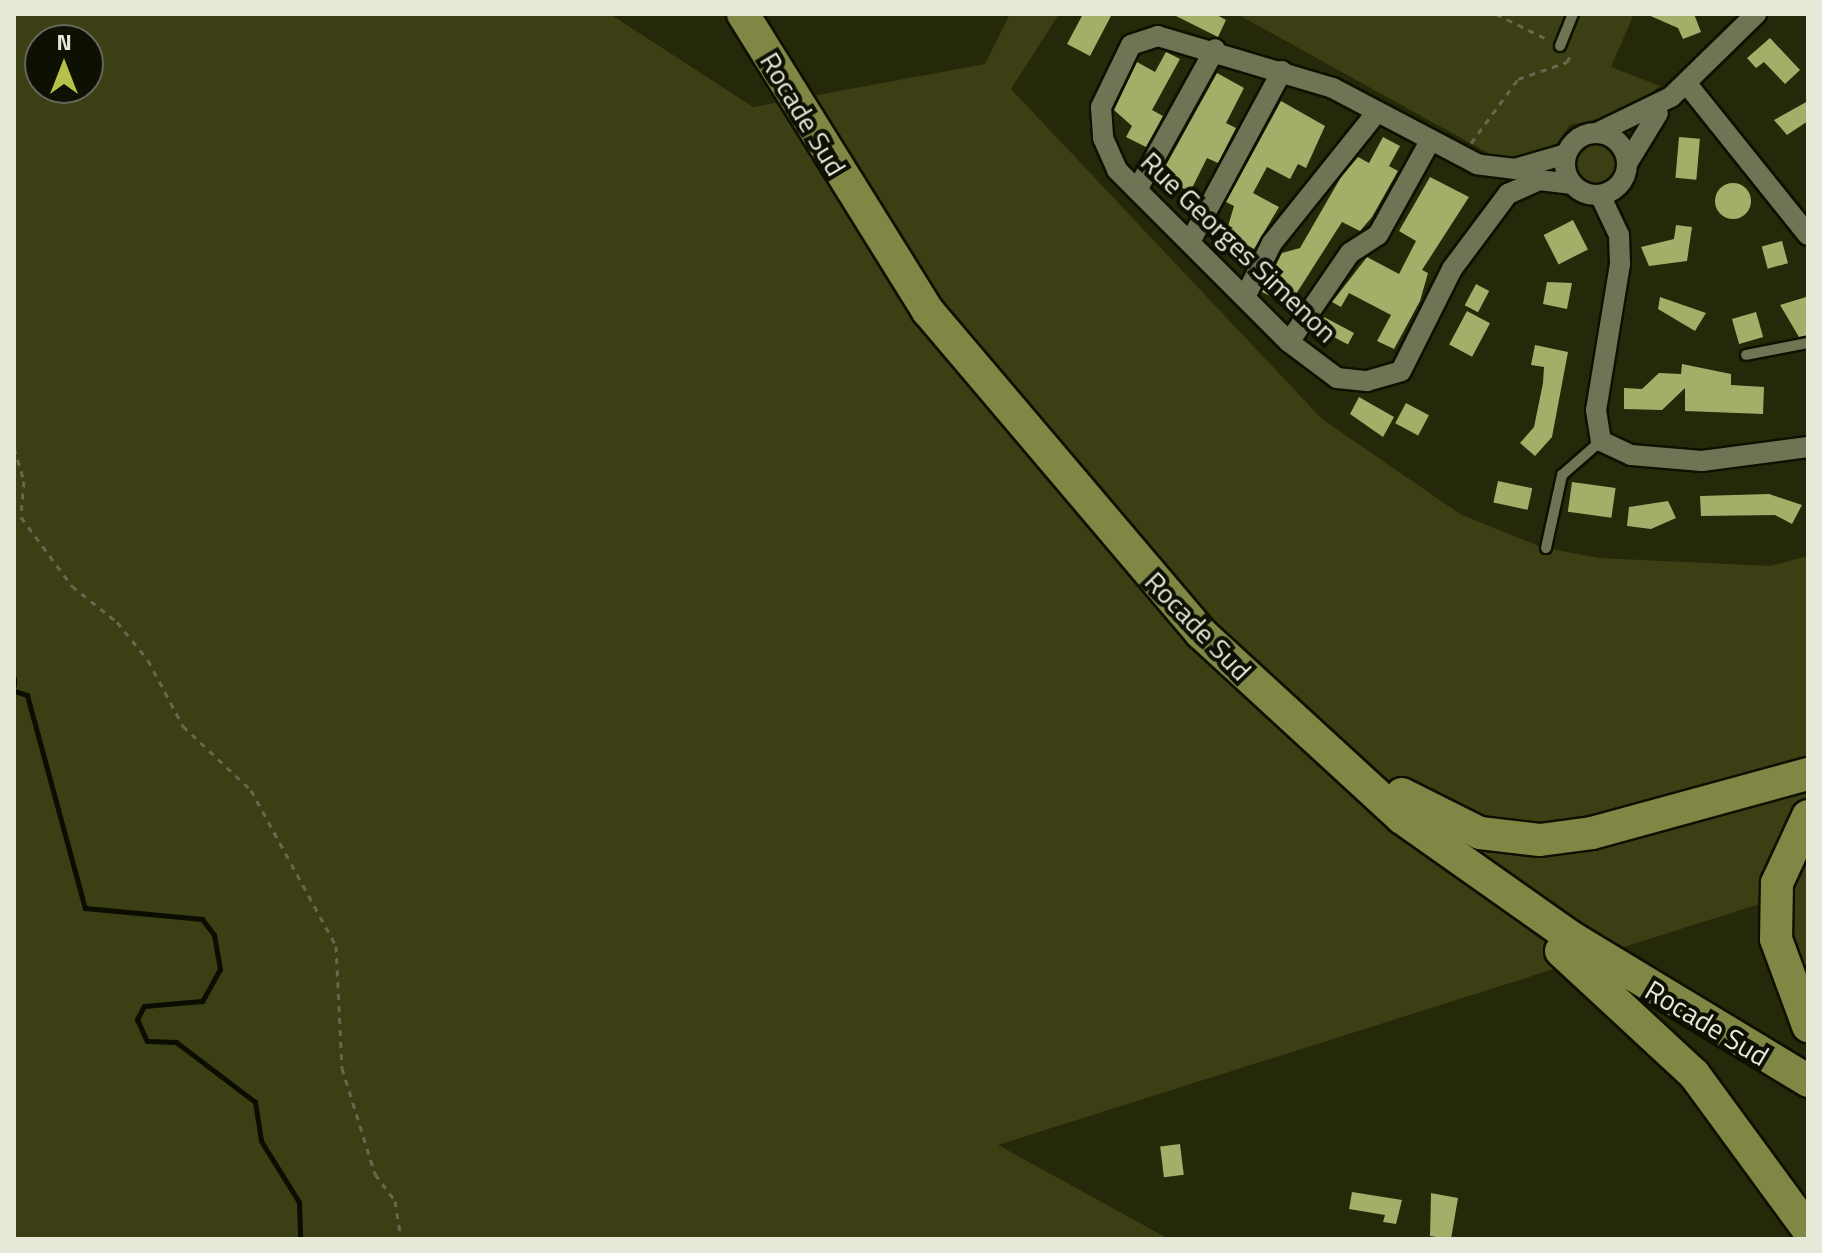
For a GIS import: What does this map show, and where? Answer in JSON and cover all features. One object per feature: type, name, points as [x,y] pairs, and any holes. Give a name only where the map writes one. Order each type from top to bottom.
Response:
[{"type":"main road","name":"Rocade Sud","points":[[743,14],[928,311],[1126,551],[1201,633],[1402,818],[1595,953],[1808,1081]]},
{"type":"main road","points":[[1126,551],[1364,764],[1417,805],[1480,833],[1567,839],[1808,774]]},
{"type":"main road","points":[[1808,816],[1777,883],[1776,939],[1808,1026]]},
{"type":"main road","points":[[1402,818],[1663,1042],[1722,1109],[1808,1230]]},
{"type":"street","points":[[1600,195],[1617,187],[1628,162],[1679,90],[1756,15]]},
{"type":"street","name":"Rue Georges Simenon","points":[[1566,154],[1515,169],[1460,159],[1377,112],[1282,71],[1215,49],[1144,38],[1111,74],[1103,138],[1137,190],[1191,240],[1289,342],[1337,378],[1367,381],[1401,371],[1452,269],[1508,194],[1539,180],[1573,184]]},
{"type":"street","points":[[1137,190],[1215,49]]},
{"type":"street","points":[[1191,240],[1282,71]]},
{"type":"street","points":[[1679,90],[1599,132],[1582,136],[1566,154],[1573,184],[1600,195],[1619,235],[1620,264],[1596,410],[1601,441],[1631,455],[1702,461],[1808,447]]},
{"type":"street","points":[[1679,90],[1808,235]]},
{"type":"street","points":[[1245,297],[1272,243],[1377,112]]},
{"type":"street","points":[[1599,132],[1622,145],[1628,162]]},
{"type":"street","points":[[1289,342],[1350,253],[1378,235],[1429,143]]},
{"type":"lane","points":[[1560,46],[1573,14]]},
{"type":"lane","points":[[1746,355],[1808,343]]},
{"type":"lane","points":[[1546,548],[1562,475],[1601,441]]},
{"type":"path","points":[[1496,14],[1572,52]]},
{"type":"path","points":[[1460,159],[1518,79],[1567,62],[1578,39]]},
{"type":"path","points":[[14,448],[24,481],[21,517],[72,586],[117,622],[148,660],[183,726],[251,790],[336,946],[342,1068],[375,1174],[395,1201],[401,1238]]},
{"type":"green space","points":[[14,14],[610,14],[753,107],[985,64],[1010,14],[1059,14],[1011,89],[1322,419],[1460,514],[1541,547],[1599,558],[1771,566],[1808,556],[1808,968],[1763,903],[998,1145],[1169,1239],[14,1239]]},
{"type":"green space","points":[[1237,14],[1634,14],[1611,67],[1660,86],[1623,114],[1570,125],[1549,154],[1506,163]]},
{"type":"green space","points":[[1596,145],[1610,150],[1615,164],[1610,178],[1596,183],[1582,178],[1577,164],[1582,150]]},
{"type":"building","points":[[1083,14],[1112,14],[1090,56],[1067,44]]},
{"type":"building","points":[[1172,14],[1215,14],[1226,20],[1218,37]]},
{"type":"building","points":[[1646,14],[1694,14],[1701,32],[1683,39],[1678,28]]},
{"type":"building","points":[[1770,38],[1800,70],[1785,84],[1764,62],[1756,68],[1747,58]]},
{"type":"building","points":[[1166,52],[1180,59],[1152,110],[1163,116],[1146,147],[1126,137],[1132,126],[1114,110],[1137,62],[1155,72]]},
{"type":"building","points":[[1217,73],[1244,88],[1226,123],[1236,128],[1218,163],[1207,158],[1190,192],[1160,176]]},
{"type":"building","points":[[1281,101],[1325,126],[1306,168],[1298,164],[1290,179],[1267,167],[1253,193],[1279,207],[1254,249],[1226,233],[1234,206],[1226,202]]},
{"type":"building","points":[[1808,101],[1808,121],[1787,135],[1774,120]]},
{"type":"building","points":[[1383,137],[1400,146],[1389,166],[1398,171],[1372,217],[1360,231],[1342,222],[1289,305],[1262,292],[1282,253],[1300,248],[1341,177],[1358,157],[1369,163]]},
{"type":"building","points":[[1679,137],[1700,139],[1696,180],[1675,178]]},
{"type":"building","points":[[1430,177],[1469,197],[1422,270],[1428,273],[1420,301],[1394,349],[1377,341],[1391,315],[1349,293],[1341,307],[1332,302],[1367,257],[1399,274],[1416,241],[1399,231]]},
{"type":"building","points":[[1733,183],[1746,188],[1751,201],[1746,214],[1733,219],[1720,214],[1715,201],[1720,188]]},
{"type":"building","points":[[1573,220],[1588,249],[1559,264],[1544,235]]},
{"type":"building","points":[[1676,225],[1692,227],[1687,261],[1649,266],[1641,247],[1674,239]]},
{"type":"building","points":[[1782,241],[1788,263],[1768,269],[1762,246]]},
{"type":"building","points":[[1547,282],[1572,283],[1567,309],[1543,304]]},
{"type":"building","points":[[1476,284],[1489,291],[1478,312],[1465,305]]},
{"type":"building","points":[[1660,297],[1706,313],[1695,331],[1658,309]]},
{"type":"building","points":[[1806,297],[1808,335],[1799,337],[1780,305]]},
{"type":"building","points":[[1467,311],[1490,323],[1472,357],[1449,345]]},
{"type":"building","points":[[1756,312],[1763,337],[1739,344],[1732,319]]},
{"type":"building","points":[[1324,317],[1354,333],[1348,344],[1318,328]]},
{"type":"building","points":[[1535,345],[1568,352],[1552,437],[1535,456],[1520,443],[1534,427],[1543,383],[1544,367],[1531,365]]},
{"type":"building","points":[[1682,364],[1731,374],[1731,385],[1764,387],[1763,414],[1685,411],[1685,388],[1662,410],[1624,409],[1624,388],[1642,389],[1659,373],[1681,374]]},
{"type":"building","points":[[1359,397],[1394,417],[1383,437],[1350,414]]},
{"type":"building","points":[[1406,403],[1429,415],[1418,436],[1395,423]]},
{"type":"building","points":[[1498,481],[1532,488],[1528,510],[1493,503]]},
{"type":"building","points":[[1572,482],[1616,488],[1611,518],[1568,512]]},
{"type":"building","points":[[1769,494],[1802,505],[1792,524],[1775,515],[1701,516],[1700,496]]},
{"type":"building","points":[[1668,501],[1676,518],[1651,529],[1627,526],[1629,507]]},
{"type":"building","points":[[1180,1144],[1184,1175],[1164,1177],[1160,1146]]},
{"type":"building","points":[[1352,1192],[1402,1200],[1396,1224],[1383,1222],[1385,1215],[1349,1209]]},
{"type":"building","points":[[1431,1193],[1458,1198],[1451,1239],[1430,1236]]},
{"type":"waterway","points":[[14,678],[14,685]]},
{"type":"waterway","points":[[14,691],[27,695],[85,908],[202,919],[214,935],[220,969],[202,1001],[144,1006],[137,1019],[147,1041],[176,1042],[255,1102],[261,1141],[299,1202],[300,1239]]}]
